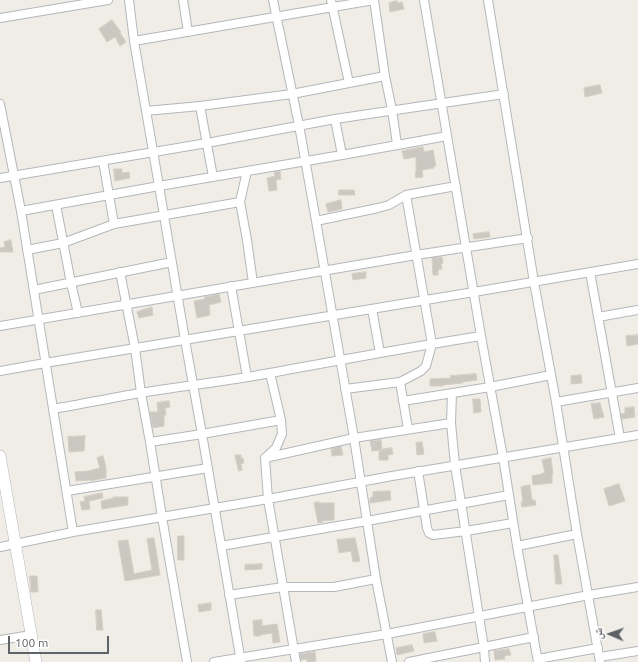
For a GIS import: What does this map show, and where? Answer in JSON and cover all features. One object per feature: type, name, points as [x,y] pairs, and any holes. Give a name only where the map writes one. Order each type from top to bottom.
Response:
[{"type":"main road","points":[[0,456],[36,662]]},
{"type":"street","points":[[0,18],[75,3],[108,0]]},
{"type":"street","points":[[129,0],[134,41],[240,660]]},
{"type":"street","points":[[183,0],[188,32]]},
{"type":"street","points":[[273,0],[299,125],[354,438],[376,580],[392,662]]},
{"type":"street","points":[[134,41],[276,17],[332,4],[374,0],[397,144]]},
{"type":"street","points":[[424,0],[538,661],[598,648]]},
{"type":"street","points":[[488,0],[534,282],[600,659],[638,651]]},
{"type":"street","points":[[332,4],[349,83]]},
{"type":"street","points":[[146,111],[200,106],[292,94],[385,76]]},
{"type":"street","points":[[0,178],[206,143],[335,119],[504,94]]},
{"type":"street","points":[[0,104],[21,211],[74,532]]},
{"type":"street","points":[[200,106],[213,177]]},
{"type":"street","points":[[335,119],[342,155]]},
{"type":"street","points":[[21,211],[447,136]]},
{"type":"street","points":[[103,161],[114,224]]},
{"type":"street","points":[[247,172],[240,202],[253,283]]},
{"type":"street","points":[[316,221],[389,205],[406,195],[456,186]]},
{"type":"street","points":[[345,389],[400,382],[421,371],[426,366],[432,344],[406,195]]},
{"type":"street","points":[[27,250],[63,243],[114,224],[240,202]]},
{"type":"street","points":[[56,204],[78,313]]},
{"type":"street","points":[[0,326],[416,255],[528,238]]},
{"type":"street","points":[[34,290],[172,262]]},
{"type":"street","points":[[0,371],[638,264]]},
{"type":"street","points":[[120,272],[135,348],[155,476],[188,662]]},
{"type":"street","points":[[590,272],[620,438]]},
{"type":"street","points":[[232,286],[247,377]]},
{"type":"street","points":[[372,309],[380,353]]},
{"type":"street","points":[[598,317],[638,310]]},
{"type":"street","points":[[54,409],[481,336]]},
{"type":"street","points":[[265,458],[276,448],[282,434],[281,420],[270,373]]},
{"type":"street","points":[[403,401],[490,387],[551,375]]},
{"type":"street","points":[[400,382],[408,429]]},
{"type":"street","points":[[556,402],[638,388]]},
{"type":"street","points":[[452,393],[451,423],[455,465],[485,662]]},
{"type":"street","points":[[150,442],[281,420]]},
{"type":"street","points":[[265,458],[354,438],[451,423]]},
{"type":"street","points":[[0,546],[418,471],[638,435]]},
{"type":"street","points":[[265,458],[268,499],[296,662]]},
{"type":"street","points":[[67,491],[208,468]]},
{"type":"street","points":[[418,471],[429,534],[434,535],[466,531],[513,523]]},
{"type":"street","points":[[221,546],[509,495]]},
{"type":"street","points":[[517,546],[577,534]]},
{"type":"street","points":[[229,595],[283,587],[334,587],[376,580]]},
{"type":"street","points":[[214,662],[240,660],[294,648],[387,634],[588,595],[638,587]]},
{"type":"street","points":[[0,640],[31,635]]},
{"type":"street","points":[[409,662],[534,637]]},
{"type":"building","points":[[397,1],[397,3],[402,2],[404,9],[390,12],[389,3]]},
{"type":"building","points":[[112,20],[126,42],[120,46],[115,37],[107,42],[99,29]]},
{"type":"building","points":[[600,85],[602,93],[585,97],[584,88]]},
{"type":"building","points":[[423,147],[424,152],[433,150],[436,166],[434,166],[434,168],[422,170],[423,177],[416,178],[416,157],[404,159],[402,151]]},
{"type":"building","points":[[114,169],[122,169],[122,173],[129,172],[130,178],[115,181]]},
{"type":"building","points":[[280,171],[281,179],[276,180],[277,190],[269,191],[267,178],[275,176],[274,172]]},
{"type":"building","points":[[339,190],[354,190],[355,195],[339,195]]},
{"type":"building","points":[[341,200],[342,209],[328,212],[326,204]]},
{"type":"building","points":[[489,232],[490,237],[474,239],[473,234]]},
{"type":"building","points":[[11,240],[13,252],[0,252],[0,248],[5,247],[4,242]]},
{"type":"building","points":[[442,257],[442,269],[438,270],[438,275],[433,275],[432,258]]},
{"type":"building","points":[[366,272],[366,278],[353,280],[352,274]]},
{"type":"building","points":[[219,294],[221,302],[209,305],[210,315],[197,318],[194,301]]},
{"type":"building","points":[[152,307],[153,315],[139,318],[137,312]]},
{"type":"building","points":[[638,335],[638,344],[627,346],[626,336]]},
{"type":"building","points":[[476,374],[477,380],[443,386],[430,386],[430,379],[451,378],[450,376]]},
{"type":"building","points":[[581,375],[582,383],[571,384],[571,376]]},
{"type":"building","points":[[473,399],[480,399],[481,412],[474,413]]},
{"type":"building","points":[[169,401],[170,407],[165,408],[166,415],[164,415],[164,426],[153,428],[150,412],[158,412],[157,403]]},
{"type":"building","points":[[600,403],[604,417],[594,419],[591,404]]},
{"type":"building","points":[[634,407],[635,417],[622,419],[621,414],[625,413],[625,408]]},
{"type":"building","points":[[85,436],[84,451],[69,452],[68,437]]},
{"type":"building","points":[[381,440],[382,450],[372,451],[370,441]]},
{"type":"building","points":[[422,442],[424,454],[417,455],[416,443]]},
{"type":"building","points":[[341,446],[343,455],[332,456],[331,449]]},
{"type":"building","points":[[392,448],[393,454],[388,455],[388,460],[379,460],[379,450]]},
{"type":"building","points":[[235,455],[241,455],[241,458],[243,458],[244,463],[241,464],[242,470],[239,471]]},
{"type":"building","points":[[103,456],[106,467],[106,478],[91,481],[76,481],[75,472],[100,468],[97,458]]},
{"type":"building","points":[[551,458],[553,474],[552,483],[533,485],[532,476],[545,473],[542,460]]},
{"type":"building","points":[[619,484],[625,501],[609,506],[604,489]]},
{"type":"building","points":[[530,485],[532,500],[535,500],[536,505],[522,507],[521,502],[523,502],[521,487]]},
{"type":"building","points":[[390,491],[391,500],[370,503],[370,498],[373,497],[373,492]]},
{"type":"building","points":[[102,493],[103,498],[89,501],[90,509],[82,510],[80,502],[85,501],[84,497]]},
{"type":"building","points":[[113,497],[128,497],[128,505],[102,509],[101,501],[114,498]]},
{"type":"building","points":[[314,503],[334,503],[334,520],[322,521],[323,522],[318,523]]},
{"type":"building","points":[[178,536],[184,536],[184,560],[178,560]]},
{"type":"building","points":[[154,538],[160,575],[125,581],[118,541],[128,540],[134,574],[152,570],[147,539]]},
{"type":"building","points":[[355,538],[360,561],[353,562],[351,551],[339,553],[337,540]]},
{"type":"building","points":[[554,555],[558,555],[562,584],[556,584]]},
{"type":"building","points":[[262,564],[262,569],[245,570],[245,565]]},
{"type":"building","points":[[30,576],[37,576],[38,592],[31,592]]},
{"type":"building","points":[[211,603],[211,610],[199,612],[198,605]]},
{"type":"building","points":[[96,610],[101,610],[103,630],[97,630]]},
{"type":"building","points":[[262,620],[262,626],[277,624],[280,642],[273,643],[272,633],[254,636],[253,621]]},
{"type":"building","points":[[435,632],[437,641],[424,643],[423,634]]},
{"type":"building","points":[[412,645],[414,651],[397,655],[396,648]]},
{"type":"building","points":[[509,649],[511,655],[504,656],[505,659],[495,660],[494,651]]},
{"type":"building","points":[[315,652],[316,661],[307,662],[307,659],[301,660],[300,654]]}]
